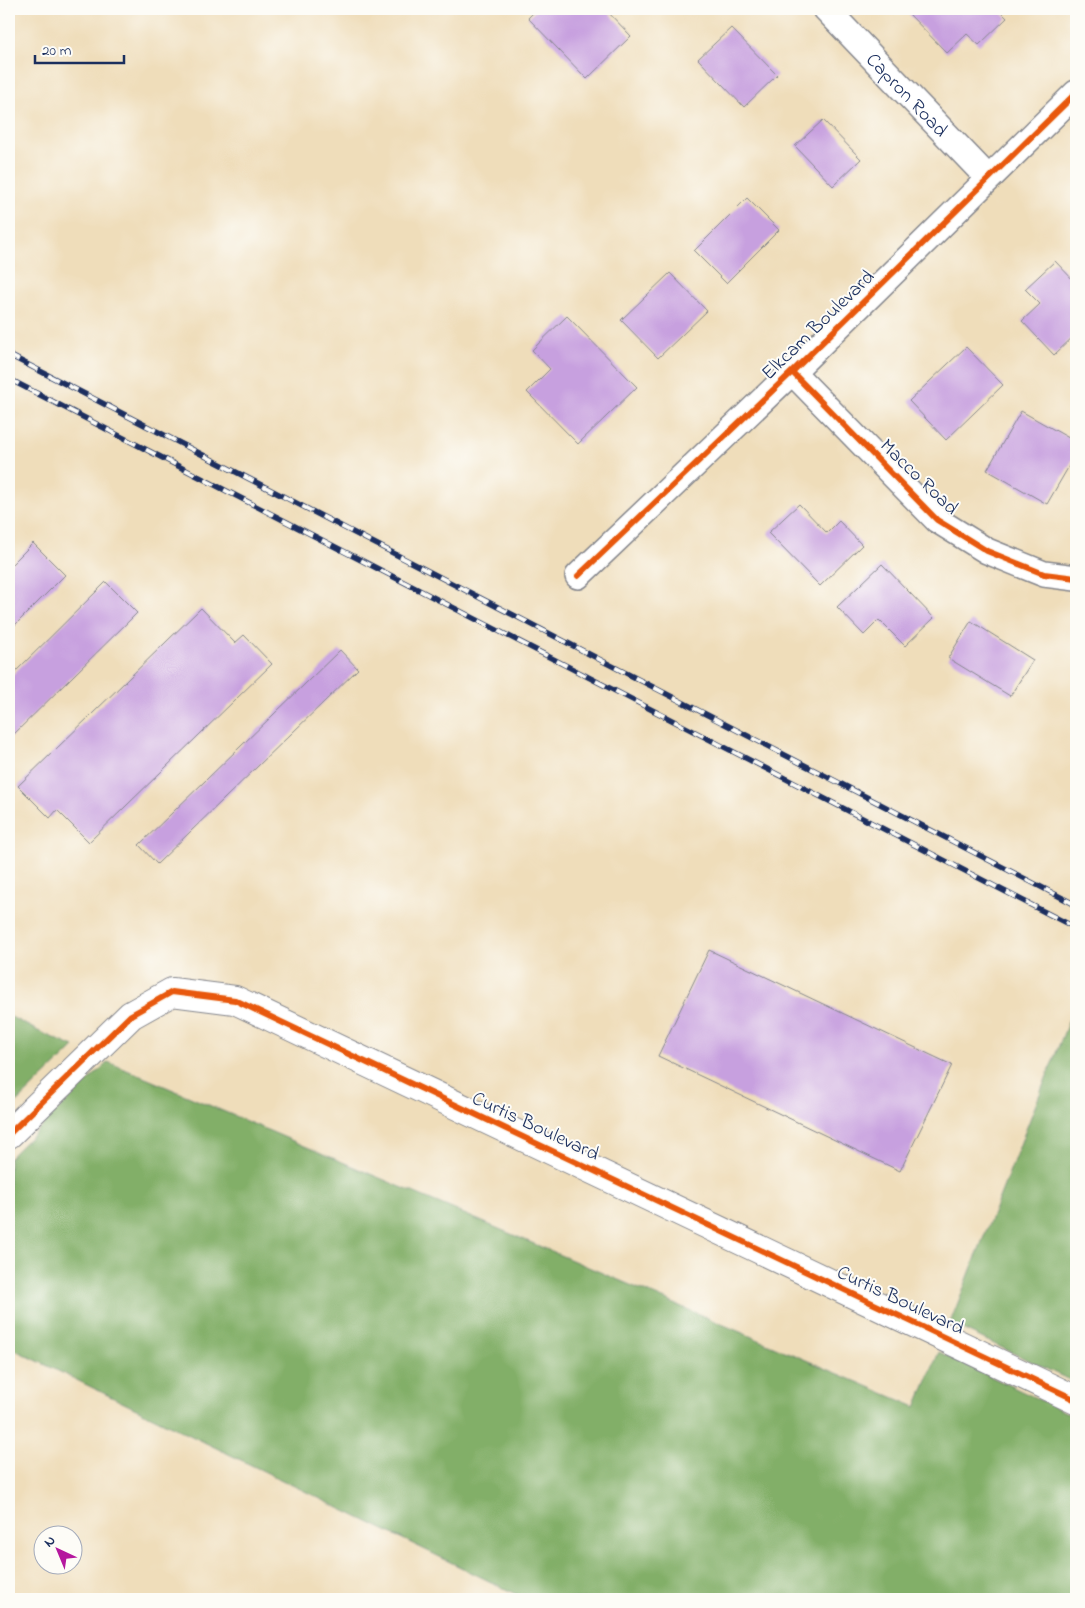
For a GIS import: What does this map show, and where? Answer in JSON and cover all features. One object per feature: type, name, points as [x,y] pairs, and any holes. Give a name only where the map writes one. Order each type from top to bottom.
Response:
[{"type":"street","name":"Capron Road","points":[[826,9],[988,178]]},
{"type":"street","name":"Elkcam Boulevard","points":[[578,576],[792,372],[1076,93]]},
{"type":"street","name":"Macco Road","points":[[792,372],[937,520],[987,551],[1044,574],[1076,578]]},
{"type":"street","name":"Curtis Boulevard","points":[[9,1134],[131,1015],[172,992],[235,1000],[1076,1400]]},
{"type":"green space","points":[[1076,1002],[1076,1383],[950,1323]]},
{"type":"green space","points":[[9,1016],[74,1047],[9,1110]]},
{"type":"green space","points":[[108,1062],[916,1407],[939,1352],[1076,1417],[1076,1599],[526,1599],[9,1347],[9,1158]]},
{"type":"building","points":[[537,9],[605,9],[631,36],[587,79],[528,18]]},
{"type":"building","points":[[904,9],[998,9],[1007,18],[979,45],[967,34],[947,53]]},
{"type":"building","points":[[731,28],[777,75],[744,107],[698,59]]},
{"type":"building","points":[[823,120],[861,159],[833,186],[795,146]]},
{"type":"building","points":[[747,198],[779,230],[726,283],[694,251]]},
{"type":"building","points":[[1055,261],[1076,283],[1076,334],[1054,355],[1022,321],[1040,304],[1025,289]]},
{"type":"building","points":[[670,273],[707,311],[658,358],[621,320]]},
{"type":"building","points":[[567,316],[637,387],[578,444],[527,392],[550,369],[532,350]]},
{"type":"building","points":[[966,347],[1003,385],[946,440],[909,401]]},
{"type":"building","points":[[1021,411],[1076,442],[1076,454],[1047,504],[987,470]]},
{"type":"building","points":[[799,504],[827,533],[839,521],[862,545],[820,586],[768,533]]},
{"type":"building","points":[[33,543],[65,575],[9,631],[9,567]]},
{"type":"building","points":[[882,564],[934,618],[905,646],[879,620],[864,635],[837,607]]},
{"type":"building","points":[[106,582],[137,613],[9,739],[9,678]]},
{"type":"building","points":[[201,608],[235,643],[244,635],[272,664],[89,842],[57,810],[50,818],[18,786]]},
{"type":"building","points":[[971,621],[1033,660],[1010,696],[948,658]]},
{"type":"building","points":[[340,650],[358,669],[157,864],[139,845]]},
{"type":"building","points":[[709,950],[952,1065],[900,1171],[658,1056]]},
{"type":"railway","points":[[9,355],[1076,905]]},
{"type":"railway","points":[[9,379],[1076,928]]},
{"type":"cycle path","points":[[578,576],[792,372],[1076,93]]},
{"type":"cycle path","points":[[792,372],[937,520],[987,551],[1044,574],[1076,578]]},
{"type":"cycle path","points":[[9,1134],[131,1015],[172,992],[235,1000],[1076,1400]]}]
